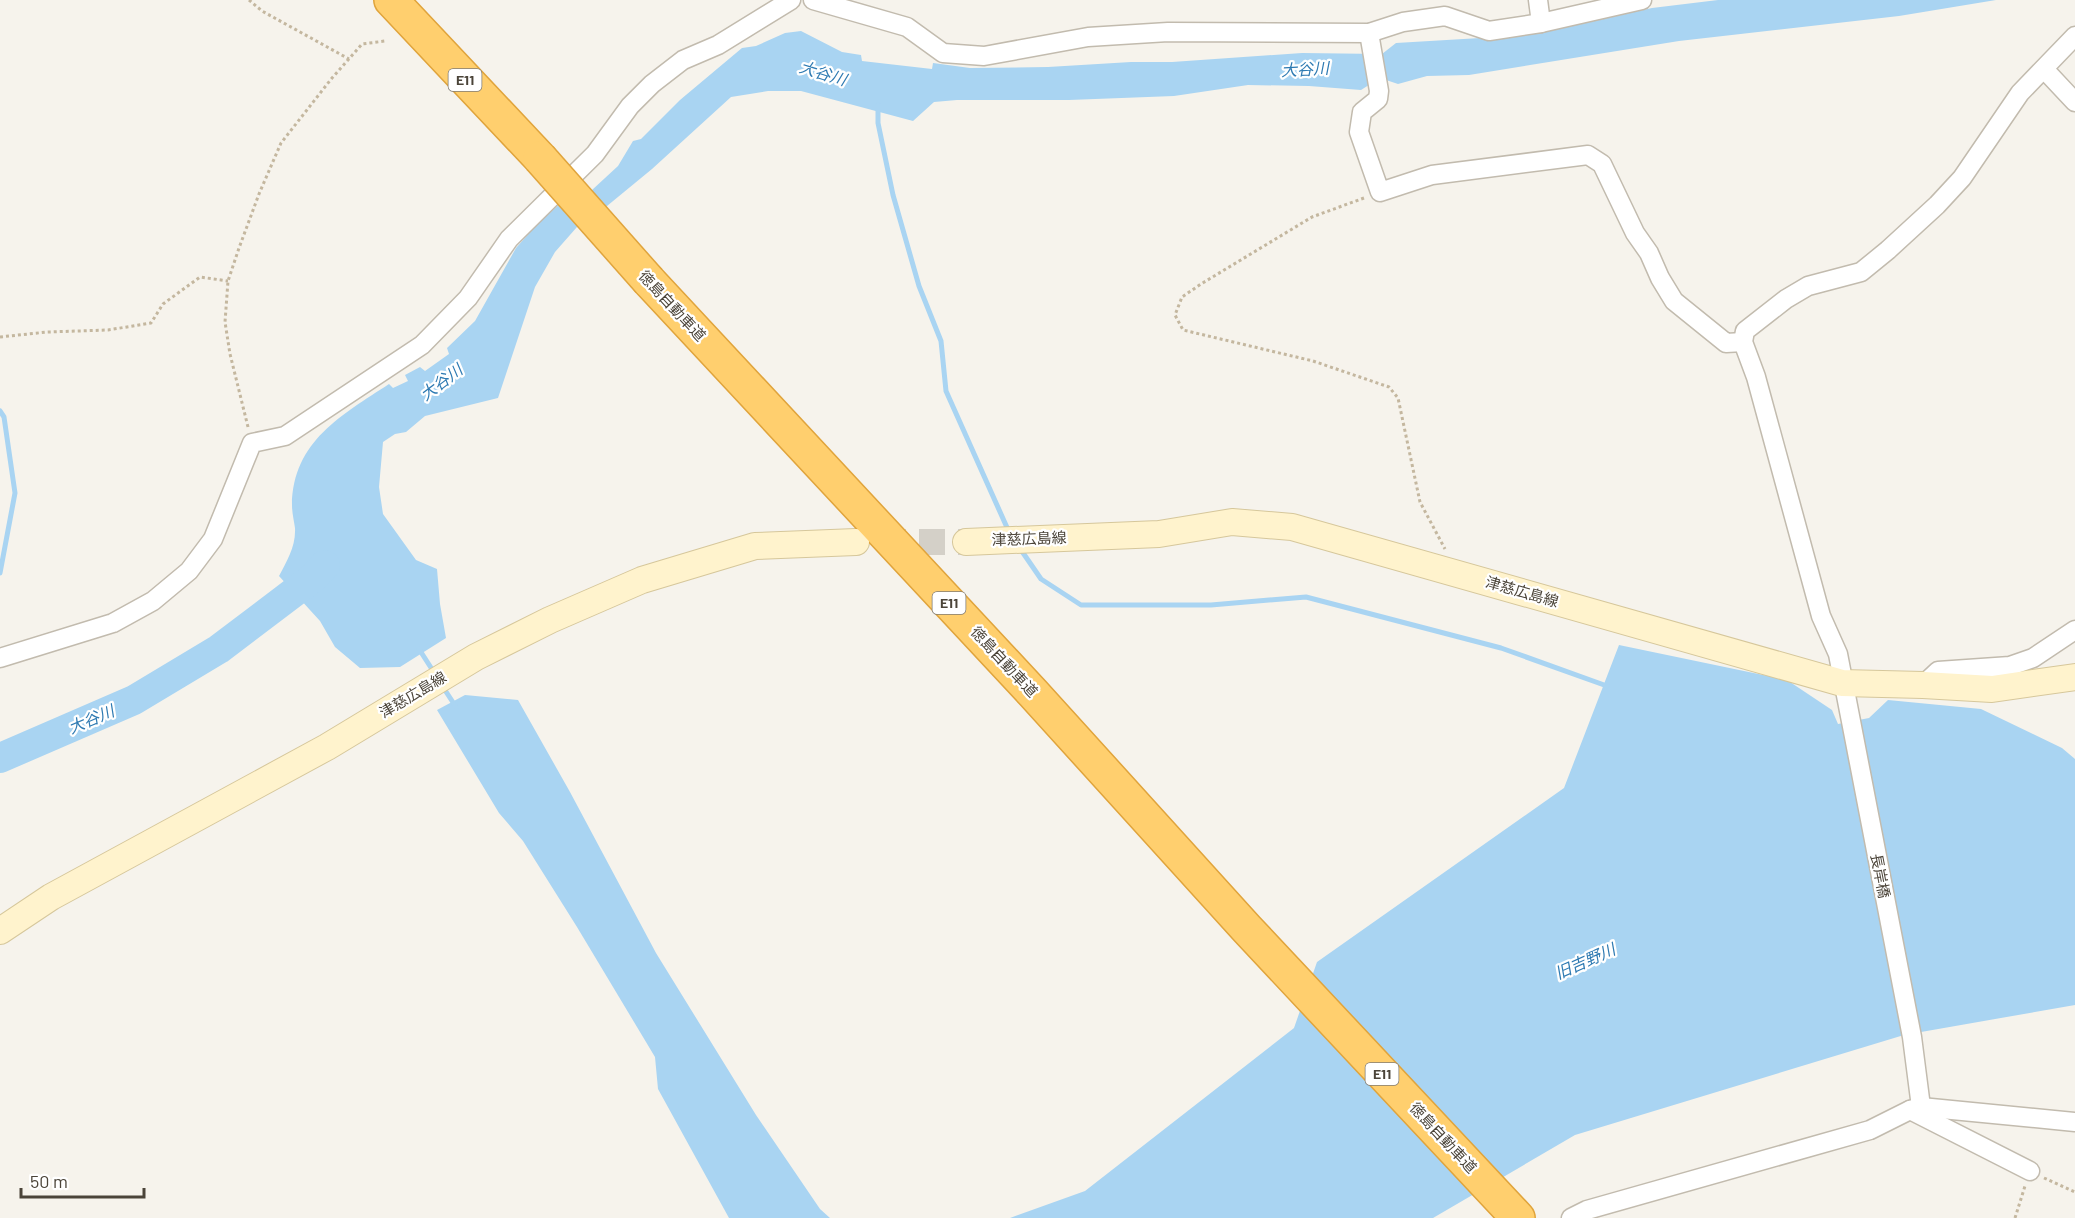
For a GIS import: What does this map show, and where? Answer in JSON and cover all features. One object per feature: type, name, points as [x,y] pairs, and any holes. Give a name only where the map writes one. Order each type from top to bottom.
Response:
[{"type":"highway","name":"徳島自動車道","points":[[391,0],[540,158],[649,281],[1033,693],[1246,929],[1518,1218]]},
{"type":"main road","name":"津慈広島線","points":[[966,542],[1159,534],[1232,522],[1292,527],[1842,683],[1992,689],[2075,677]]},
{"type":"main road","name":"津慈広島線","points":[[0,931],[51,897],[327,747],[476,657],[550,620],[642,580],[755,546],[856,542]]},
{"type":"street","points":[[0,658],[113,623],[153,602],[189,572],[213,539],[252,443],[285,436],[422,345],[468,298],[509,239],[595,154],[630,106],[652,84],[683,60],[718,45],[792,0]]},
{"type":"street","points":[[813,0],[907,27],[943,53],[984,56],[1088,37],[1168,32],[1370,41],[1403,22],[1445,16],[1489,31],[1541,23],[1642,0]]},
{"type":"street","points":[[1538,0],[1541,23]]},
{"type":"street","points":[[1370,41],[1380,91],[1378,99],[1362,112],[1359,132],[1380,192],[1432,175],[1588,155],[1602,164],[1635,233],[1649,253],[1674,301],[1726,343],[1743,342],[1745,331],[1786,299],[1808,286],[1861,272],[1888,250],[1937,205],[1962,178],[2020,93],[2075,36]]},
{"type":"street","points":[[2044,69],[2075,102]]},
{"type":"street","name":"長岸橋","points":[[1743,342],[1756,377],[1821,616],[1838,654],[1912,1037],[1916,1108]]},
{"type":"street","points":[[1923,685],[1938,671],[2010,666],[2033,658],[2075,630]]},
{"type":"street","points":[[1571,1218],[1587,1210],[1614,1211],[1870,1130],[1916,1108],[2075,1122]]},
{"type":"street","points":[[1916,1108],[2030,1171]]},
{"type":"path","points":[[249,0],[262,11],[349,59]]},
{"type":"path","points":[[252,443],[230,354],[225,322],[228,281],[259,194],[281,143],[332,78],[363,44],[385,41]]},
{"type":"path","points":[[1380,192],[1312,218],[1182,297],[1175,315],[1183,330],[1313,361],[1389,387],[1398,398],[1420,502],[1457,573]]},
{"type":"path","points":[[0,337],[47,332],[108,330],[151,322],[163,304],[200,277],[228,281]]},
{"type":"path","points":[[2015,1218],[2030,1171],[2075,1192]]},
{"type":"water","points":[[1718,0],[1996,0],[1899,16],[1679,41],[1469,75],[1427,76],[1398,84],[1386,80],[1372,83],[1361,90],[1248,85],[1174,96],[1069,100],[957,100],[934,102],[913,121],[801,91],[768,91],[731,97],[652,169],[577,227],[555,252],[535,287],[498,398],[425,416],[406,432],[395,434],[383,442],[379,487],[383,514],[416,560],[437,569],[446,638],[400,667],[360,668],[335,647],[320,621],[279,576],[294,541],[292,505],[301,463],[323,432],[354,407],[389,384],[393,388],[408,381],[405,375],[420,367],[425,371],[449,354],[447,348],[475,321],[516,248],[539,222],[560,204],[565,209],[592,190],[618,166],[633,141],[641,139],[680,100],[742,48],[756,46],[785,33],[801,31],[842,52],[861,55],[862,61],[932,69],[933,63],[970,68],[1048,67],[1172,62],[1302,53],[1382,54],[1396,43],[1514,36],[1550,31],[1652,8]]},
{"type":"water","name":"旧吉野川","points":[[1619,645],[1787,680],[1832,710],[1838,724],[1869,718],[1888,700],[1981,709],[2062,748],[2075,759],[2075,1005],[1904,1035],[1575,1135],[1433,1218],[1010,1218],[1085,1191],[1294,1028],[1317,962],[1564,788]]},
{"type":"water","points":[[465,695],[518,700],[656,953],[756,1115],[820,1209],[830,1218],[729,1218],[658,1089],[655,1057],[523,841],[499,813],[437,710]]},
{"type":"waterway","points":[[878,105],[878,123],[893,195],[919,286],[941,341],[946,391],[1009,532]]},
{"type":"waterway","points":[[0,411],[4,417],[15,493],[0,573]]},
{"type":"waterway","points":[[1019,547],[1041,579],[1081,605],[1211,605],[1306,597],[1501,648],[1607,686]]},
{"type":"waterway","name":"大谷川","points":[[0,758],[134,700],[219,649],[314,577],[325,565]]},
{"type":"waterway","points":[[419,649],[435,674]]},
{"type":"waterway","points":[[441,684],[456,707]]},
{"type":"tunnel","points":[[880,542],[966,542]]}]
